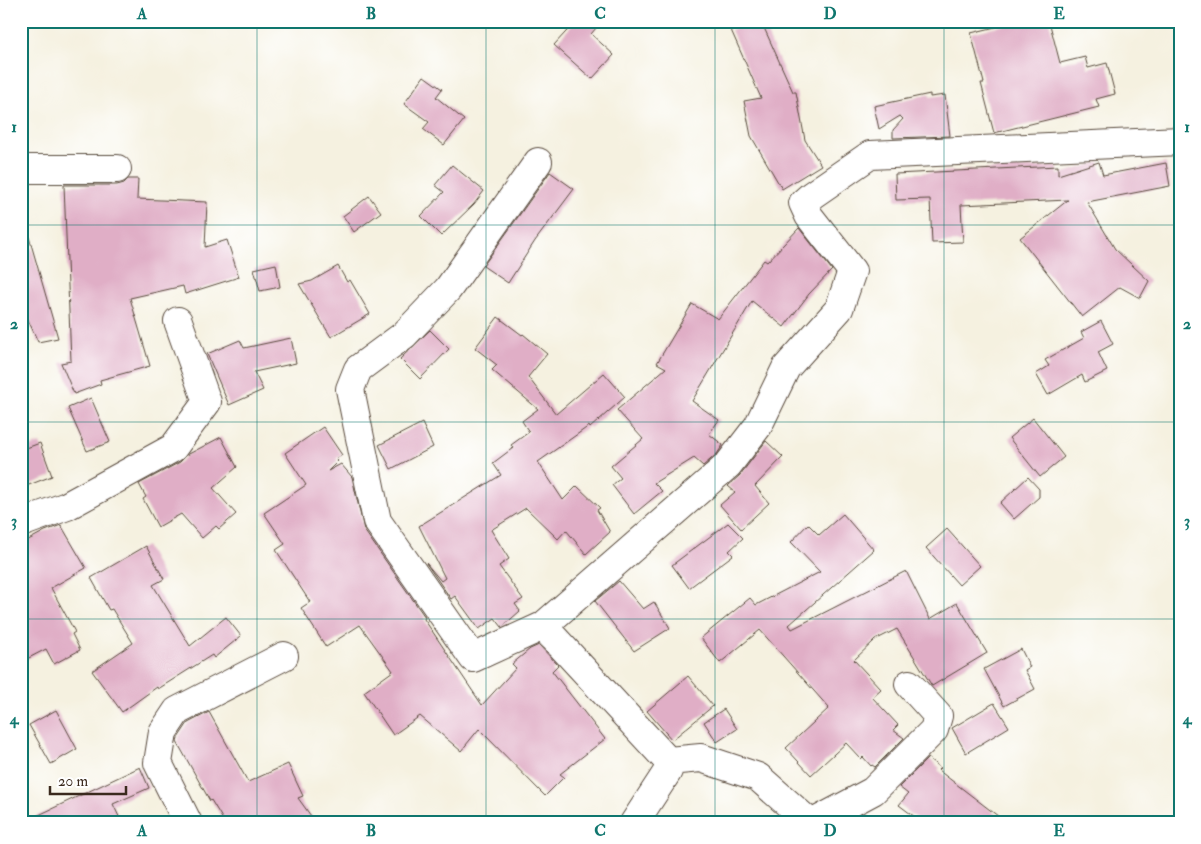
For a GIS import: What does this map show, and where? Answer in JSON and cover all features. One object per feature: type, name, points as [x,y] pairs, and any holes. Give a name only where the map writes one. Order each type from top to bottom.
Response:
[{"type":"street","points":[[538,162],[448,289],[404,335],[358,369],[350,389],[377,521],[473,658],[543,626],[728,465],[758,426],[786,368],[839,308],[852,271],[809,216],[803,203],[812,195],[870,155],[1180,141]]},
{"type":"street","points":[[21,169],[117,169]]},
{"type":"street","points":[[21,523],[67,506],[173,448],[207,402],[178,321]]},
{"type":"street","points":[[543,626],[668,760],[668,771],[634,823]]},
{"type":"street","points":[[188,823],[158,763],[163,732],[177,711],[284,656]]},
{"type":"street","points":[[668,760],[701,758],[758,777],[812,823],[873,791],[934,730],[938,716],[908,684]]},
{"type":"building","points":[[576,21],[602,21],[591,34],[614,55],[592,79],[554,45]]},
{"type":"building","points":[[734,21],[761,21],[793,92],[796,92],[805,140],[821,165],[782,189],[751,136],[744,101],[761,98],[731,30],[737,27]]},
{"type":"building","points":[[1020,21],[1049,21],[1060,63],[1085,57],[1088,68],[1107,63],[1115,94],[1096,99],[1099,107],[994,133],[971,33]]},
{"type":"building","points":[[424,76],[442,89],[436,97],[464,120],[444,145],[423,129],[429,122],[404,104]]},
{"type":"building","points":[[930,94],[930,97],[945,95],[950,136],[893,138],[893,130],[903,119],[900,116],[879,129],[874,106]]},
{"type":"building","points":[[1099,162],[1103,175],[1166,163],[1170,186],[1087,202],[1115,249],[1149,281],[1140,298],[1120,287],[1082,317],[1020,238],[1068,200],[961,205],[963,242],[932,243],[930,199],[896,200],[895,174],[1058,166],[1058,175]]},
{"type":"building","points":[[452,165],[484,191],[474,204],[441,236],[421,216],[444,192],[435,185]]},
{"type":"building","points":[[550,172],[574,189],[535,241],[508,283],[483,266]]},
{"type":"building","points":[[128,179],[138,179],[137,199],[207,202],[205,247],[227,240],[239,277],[185,294],[183,286],[130,298],[150,366],[100,380],[101,384],[74,394],[61,363],[71,361],[64,185],[117,185],[124,183]]},
{"type":"building","points":[[369,196],[381,212],[354,232],[343,216]]},
{"type":"building","points":[[799,228],[832,270],[809,294],[784,327],[752,301],[692,401],[719,420],[709,434],[723,445],[717,454],[703,466],[694,458],[654,483],[662,491],[634,514],[612,485],[621,478],[611,466],[643,439],[617,410],[666,368],[657,363],[692,304],[718,319],[764,260],[767,262]]},
{"type":"building","points":[[27,230],[58,338],[38,342],[21,304],[21,231]]},
{"type":"building","points":[[276,264],[280,287],[260,291],[254,269]]},
{"type":"building","points":[[338,266],[347,282],[350,280],[370,314],[331,337],[299,284],[312,281]]},
{"type":"building","points":[[498,317],[547,354],[528,377],[556,414],[604,373],[625,397],[590,428],[589,426],[538,462],[563,500],[577,486],[600,508],[597,510],[610,532],[586,554],[566,530],[558,539],[526,508],[491,530],[509,559],[499,566],[523,599],[515,604],[520,611],[502,627],[495,618],[479,629],[455,596],[451,599],[426,563],[441,581],[445,578],[419,526],[501,475],[493,463],[513,448],[511,445],[529,432],[522,421],[538,409],[492,370],[497,365],[475,348]]},
{"type":"building","points":[[1101,321],[1113,344],[1098,352],[1107,371],[1085,382],[1082,375],[1048,395],[1036,374],[1049,366],[1045,360],[1084,338],[1081,332]]},
{"type":"building","points":[[430,330],[449,349],[420,379],[400,359]]},
{"type":"building","points":[[291,338],[296,363],[254,372],[263,390],[229,405],[207,354],[240,340],[244,348]]},
{"type":"building","points":[[91,398],[110,442],[87,451],[68,408]]},
{"type":"building","points":[[1033,418],[1064,457],[1040,477],[1009,438]]},
{"type":"building","points":[[422,423],[433,447],[391,469],[379,445]]},
{"type":"building","points":[[323,427],[342,455],[336,459],[338,461],[328,471],[341,464],[352,477],[364,530],[425,617],[424,619],[482,705],[516,668],[512,664],[530,649],[539,645],[558,665],[552,671],[605,739],[560,774],[564,777],[545,796],[479,729],[461,751],[420,716],[393,735],[364,692],[393,671],[360,625],[326,647],[301,608],[310,602],[276,550],[285,544],[264,513],[306,485],[285,453]]},
{"type":"building","points":[[221,437],[237,467],[213,488],[236,514],[219,529],[216,526],[202,538],[181,514],[158,527],[143,499],[146,497],[139,484]]},
{"type":"building","points":[[766,441],[783,457],[755,486],[769,503],[741,529],[720,505],[735,492],[728,486],[740,475]]},
{"type":"building","points":[[40,443],[52,476],[21,488],[21,450]]},
{"type":"building","points":[[1028,477],[1039,489],[1039,497],[1014,519],[1000,503]]},
{"type":"building","points":[[843,514],[874,550],[789,625],[792,629],[906,571],[930,619],[957,603],[987,653],[932,686],[897,629],[875,640],[854,660],[881,689],[872,697],[898,725],[893,730],[904,738],[875,767],[871,766],[863,757],[861,759],[846,743],[811,775],[786,748],[829,708],[760,630],[720,663],[701,638],[750,598],[756,605],[820,572],[791,542],[808,524],[819,535]]},
{"type":"building","points":[[728,523],[743,538],[729,551],[733,555],[689,588],[672,565]]},
{"type":"building","points":[[61,525],[86,568],[51,588],[75,632],[72,634],[80,650],[54,664],[46,649],[21,662],[21,544]]},
{"type":"building","points":[[947,529],[980,566],[959,585],[926,548]]},
{"type":"building","points":[[146,546],[164,579],[153,585],[190,646],[226,617],[241,636],[214,658],[212,655],[158,689],[157,687],[122,712],[92,671],[133,643],[112,609],[109,610],[91,578]]},
{"type":"building","points":[[619,581],[643,609],[654,602],[670,628],[634,651],[595,601]]},
{"type":"building","points":[[1021,649],[1030,667],[1025,670],[1035,689],[1004,706],[984,669]]},
{"type":"building","points":[[688,676],[713,706],[672,740],[647,711]]},
{"type":"building","points":[[994,703],[1009,727],[966,753],[952,728]]},
{"type":"building","points":[[724,709],[737,729],[717,742],[704,722]]},
{"type":"building","points":[[56,710],[77,749],[51,764],[29,725]]},
{"type":"building","points":[[209,712],[248,782],[288,764],[303,796],[298,798],[316,823],[225,823],[210,801],[177,742],[188,723]]},
{"type":"building","points":[[928,758],[940,768],[938,770],[1007,823],[923,823],[899,805],[908,794],[899,787]]},
{"type":"building","points":[[140,767],[149,788],[113,804],[122,823],[22,823]]}]
